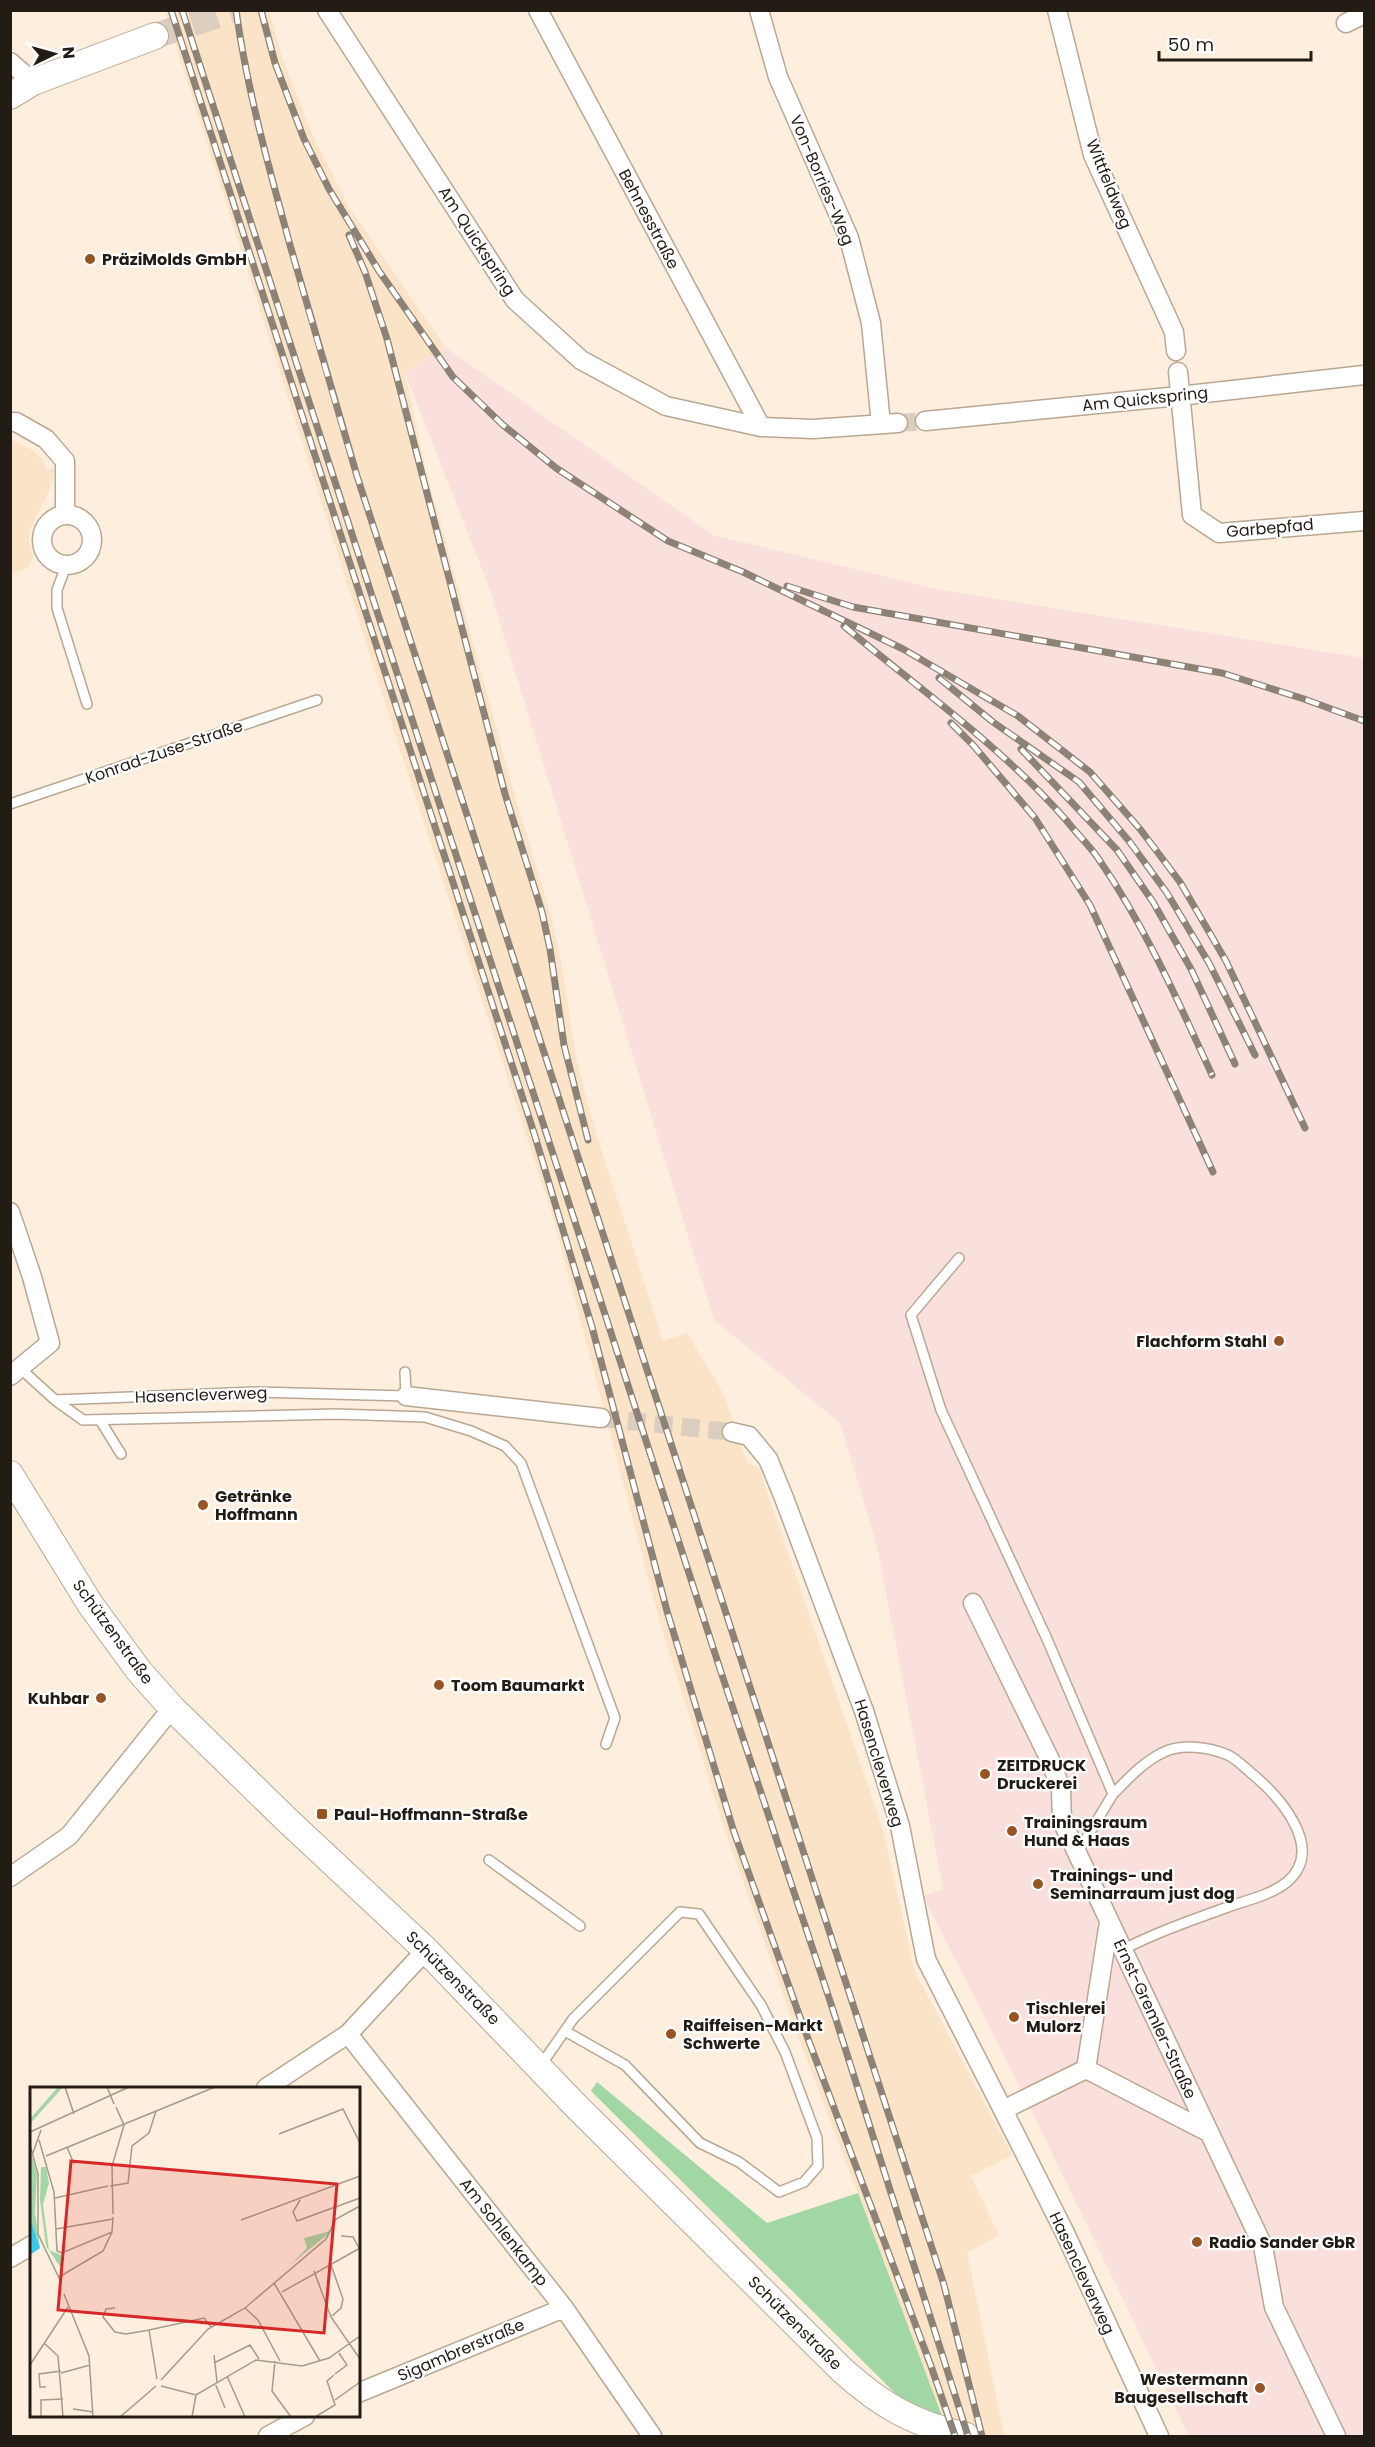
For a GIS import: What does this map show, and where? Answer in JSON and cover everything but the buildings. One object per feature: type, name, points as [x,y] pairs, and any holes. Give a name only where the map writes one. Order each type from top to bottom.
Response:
[{"type":"main road","points":[[10,96],[33,82],[155,36]]},
{"type":"main road","name":"Schützenstraße","points":[[10,1474],[90,1604],[139,1671],[172,1708],[426,1950],[539,2067],[863,2389],[907,2417],[956,2434]]},
{"type":"street","name":"Am Quickspring","points":[[327,10],[515,300],[581,360],[666,406],[760,427],[813,429],[889,424]]},
{"type":"street","name":"Behnesstraße","points":[[538,10],[760,427]]},
{"type":"street","name":"Von-Borries-Weg","points":[[759,10],[778,77],[849,238],[871,323],[889,424]]},
{"type":"street","name":"Wittfeldweg","points":[[1057,10],[1093,155],[1174,332],[1176,351]]},
{"type":"street","points":[[1346,23],[1365,14]]},
{"type":"street","points":[[10,62],[33,82]]},
{"type":"street","points":[[1178,372],[1179,396]]},
{"type":"street","name":"Am Quickspring","points":[[925,421],[1365,375]]},
{"type":"street","name":"Garbepfad","points":[[1179,396],[1192,515],[1220,533],[1365,521]]},
{"type":"street","points":[[10,422],[16,422],[46,439],[65,461],[65,515]]},
{"type":"street","points":[[65,515],[73,515],[84,521],[93,538],[87,557],[77,564],[66,566],[51,560],[42,543],[48,524],[65,515]]},
{"type":"street","points":[[10,1212],[32,1277],[50,1342],[16,1373]]},
{"type":"street","name":"Hasencleverweg","points":[[406,1395],[601,1418]]},
{"type":"street","name":"Hasencleverweg","points":[[732,1432],[749,1436],[768,1459],[864,1711],[900,1826],[926,1959],[1065,2233],[1159,2436]]},
{"type":"street","name":"Ernst-Gremler-Straße","points":[[973,1602],[1050,1760],[1061,1789],[1062,1821],[1263,2246],[1274,2307],[1336,2436]]},
{"type":"street","points":[[10,1877],[69,1836],[172,1708]]},
{"type":"street","points":[[1086,2069],[1109,1922]]},
{"type":"street","points":[[268,2087],[348,2034],[426,1950]]},
{"type":"street","name":"Am Sohlenkamp","points":[[348,2034],[564,2308],[652,2436]]},
{"type":"street","points":[[1003,2110],[1086,2069]]},
{"type":"street","points":[[1086,2069],[1208,2132]]},
{"type":"street","points":[[10,2258],[30,2246]]},
{"type":"street","name":"Sigambrerstraße","points":[[360,2392],[564,2308]]},
{"type":"street","points":[[268,2436],[301,2417]]},
{"type":"lane","points":[[66,566],[57,590],[57,608],[87,704]]},
{"type":"lane","name":"Konrad-Zuse-Straße","points":[[10,804],[317,700]]},
{"type":"lane","points":[[959,1258],[911,1315],[940,1410],[1047,1639],[1113,1794]]},
{"type":"lane","points":[[405,1372],[406,1395]]},
{"type":"lane","points":[[16,1373],[83,1420],[336,1414],[425,1417],[471,1431],[505,1446],[521,1463],[615,1718],[606,1744]]},
{"type":"lane","name":"Hasencleverweg","points":[[55,1400],[256,1392],[406,1395]]},
{"type":"lane","points":[[100,1420],[121,1454]]},
{"type":"lane","points":[[1078,1852],[1113,1794],[1141,1766],[1163,1752],[1184,1748],[1208,1749],[1231,1756],[1262,1782],[1291,1816],[1300,1840],[1301,1859],[1286,1882],[1262,1895],[1151,1935],[1122,1950]]},
{"type":"lane","points":[[489,1860],[580,1926]]},
{"type":"lane","points":[[539,2067],[565,2031],[597,1994],[680,1912],[699,1914],[761,2005],[785,2052],[817,2138],[818,2166],[804,2182],[778,2192],[739,2162],[700,2143],[625,2066],[565,2031]]},
{"type":"shaded area","points":[[165,11],[269,11],[283,60],[313,136],[349,207],[445,347],[405,373],[425,467],[514,793],[550,912],[561,961],[576,1058],[595,1130],[663,1341],[687,1333],[724,1395],[746,1461],[759,1468],[883,1830],[915,1972],[1012,2155],[971,2176],[999,2235],[967,2253],[1004,2436],[949,2436],[794,2025],[725,1831],[659,1619],[554,1220],[403,759]]},
{"type":"shaded area","points":[[445,347],[713,535],[936,589],[1364,658],[1364,2436],[1189,2436],[1020,2087],[923,1896],[943,1889],[877,1546],[840,1423],[714,1320],[489,587],[405,373]]},
{"type":"shaded area","points":[[10,439],[32,450],[42,459],[47,470],[53,468],[54,475],[50,489],[29,532],[33,557],[28,568],[11,574]]},
{"type":"green space","points":[[597,2082],[767,2223],[858,2193],[943,2419],[900,2398],[591,2091]]},
{"type":"tunnel","points":[[155,36],[233,10]]},
{"type":"tunnel","points":[[898,423],[925,421]]},
{"type":"tunnel","points":[[601,1418],[732,1432]]},
{"type":"railway","points":[[171,10],[534,1133],[592,1327],[667,1611],[733,1829],[955,2436]]},
{"type":"railway","points":[[182,10],[721,1672],[833,2010],[968,2436]]},
{"type":"railway","points":[[236,10],[252,99],[267,158],[357,476],[944,2285],[982,2436]]},
{"type":"railway","points":[[261,10],[275,63],[304,139],[329,189],[379,271],[453,377],[503,425],[556,468],[668,541],[743,572],[903,649],[1018,716],[1090,772],[1140,829],[1180,882],[1226,961],[1305,1128]]},
{"type":"railway","points":[[349,235],[365,272],[387,339],[505,794],[542,912],[550,949],[564,1045],[588,1140]]},
{"type":"railway","points":[[787,586],[853,607],[1222,673],[1364,721]]},
{"type":"railway","points":[[844,626],[959,719],[1014,767],[1091,848],[1146,937],[1212,1075]]},
{"type":"railway","points":[[939,678],[993,722],[1079,782],[1129,841],[1167,893],[1209,963],[1255,1055]]},
{"type":"railway","points":[[951,723],[973,745],[1035,818],[1090,905],[1213,1172]]},
{"type":"railway","points":[[1021,749],[1117,850],[1153,902],[1191,969],[1235,1064]]},
{"type":"place","name":"PräziMolds GmbH","points":[[90,259]]},
{"type":"place","name":"Flachform Stahl","points":[[1279,1341]]},
{"type":"place","name":"Getränke Hoffmann","points":[[203,1505]]},
{"type":"place","name":"Toom Baumarkt","points":[[439,1685]]},
{"type":"place","name":"Kuhbar","points":[[101,1698]]},
{"type":"place","name":"ZEITDRUCK Druckerei","points":[[985,1774]]},
{"type":"place","name":"Paul-Hoffmann-Straße","points":[[322,1814]]},
{"type":"place","name":"Trainingsraum Hund & Haas","points":[[1012,1831]]},
{"type":"place","name":"Trainings- und Seminarraum just dog","points":[[1038,1884]]},
{"type":"place","name":"Tischlerei Mulorz","points":[[1014,2017]]},
{"type":"place","name":"Raiffeisen-Markt Schwerte","points":[[671,2034]]},
{"type":"place","name":"Radio Sander GbR","points":[[1197,2242]]},
{"type":"place","name":"Westermann Baugesellschaft","points":[[1260,2388]]}]
